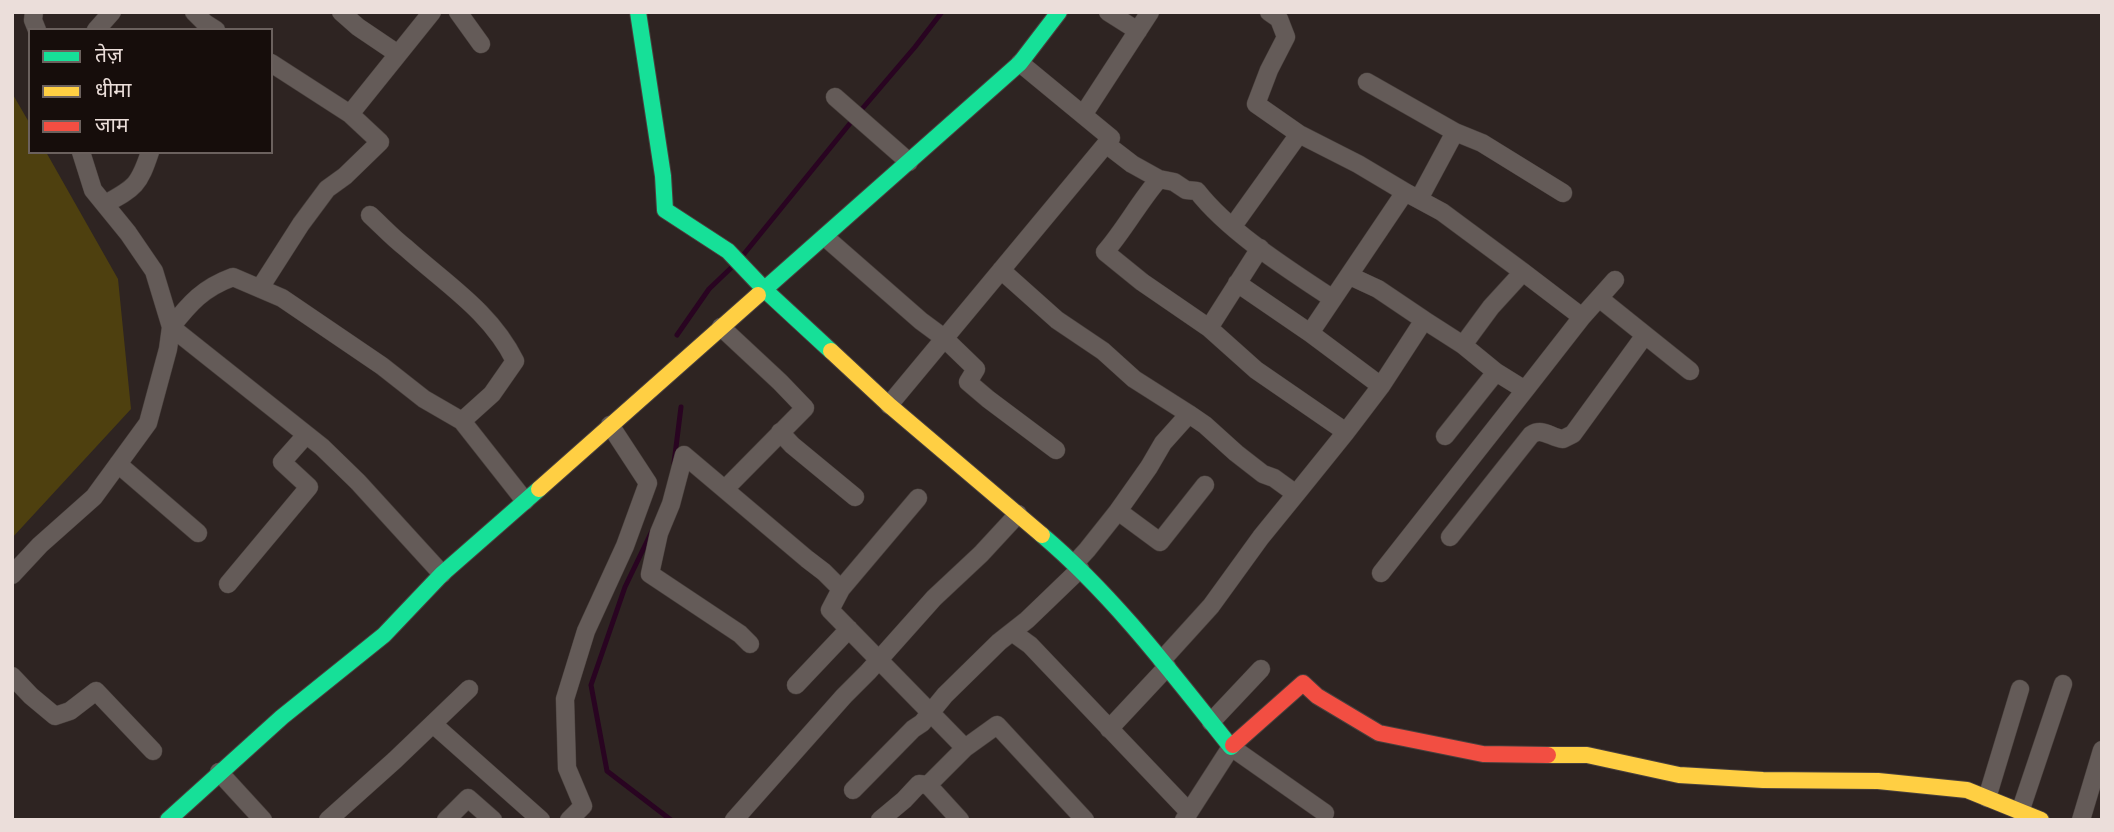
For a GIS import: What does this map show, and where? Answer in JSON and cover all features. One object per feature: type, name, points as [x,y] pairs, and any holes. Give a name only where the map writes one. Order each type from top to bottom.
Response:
[{"type":"street","points":[[98,28],[112,12]]},
{"type":"street","points":[[194,12],[213,28]]},
{"type":"street","points":[[341,12],[398,54]]},
{"type":"street","points":[[351,114],[432,12]]},
{"type":"street","points":[[458,12],[481,44]]},
{"type":"street","points":[[639,12],[663,176],[665,210],[728,251],[765,290],[889,405],[1077,566],[1164,664],[1231,747],[1325,813]]},
{"type":"street","points":[[168,820],[282,717],[384,635],[442,574],[1020,64],[1059,12]]},
{"type":"street","points":[[1108,12],[1138,31]]},
{"type":"street","points":[[1083,115],[1150,12]]},
{"type":"street","points":[[1269,12],[1279,19],[1286,37],[1256,104],[1299,134],[1358,164],[1471,232],[1582,317]]},
{"type":"street","points":[[889,405],[1111,138],[1020,64]]},
{"type":"street","points":[[260,288],[327,190],[380,142],[351,114],[274,69]]},
{"type":"street","points":[[1367,82],[1455,132],[1482,143],[1563,193]]},
{"type":"street","points":[[835,97],[909,163]]},
{"type":"street","points":[[1310,333],[1412,196],[1455,132]]},
{"type":"street","points":[[1233,226],[1299,134]]},
{"type":"street","points":[[1106,144],[1132,164],[1159,179],[1174,182],[1186,190],[1197,191],[1207,205],[1260,248],[1333,299]]},
{"type":"street","points":[[82,154],[93,190],[155,271],[171,327],[306,435],[358,482],[442,574]]},
{"type":"street","points":[[105,204],[135,186],[149,154]]},
{"type":"street","points":[[1159,179],[1105,252],[1142,282],[1209,328],[1256,370],[1346,432]]},
{"type":"street","points":[[370,215],[490,323],[505,341],[515,361],[492,394],[462,421]]},
{"type":"street","points":[[825,237],[944,338],[976,369],[968,382],[1056,450]]},
{"type":"street","points":[[1209,328],[1260,248]]},
{"type":"street","points":[[1001,271],[1057,320],[1103,351],[1134,379],[1205,425],[1236,453],[1296,494]]},
{"type":"street","points":[[1462,345],[1523,272]]},
{"type":"street","points":[[1350,276],[1378,289],[1525,390]]},
{"type":"street","points":[[12,575],[40,545],[94,497],[148,423],[171,327],[192,300],[215,284],[233,277],[282,298],[382,366],[424,399],[462,421],[525,501]]},
{"type":"street","points":[[1381,573],[1582,317],[1615,280]]},
{"type":"street","points":[[1237,283],[1273,306],[1381,386]]},
{"type":"street","points":[[1599,298],[1690,371]]},
{"type":"street","points":[[1109,729],[1164,664],[1346,432],[1381,386],[1424,320]]},
{"type":"street","points":[[721,327],[805,408],[725,489]]},
{"type":"street","points":[[1450,537],[1531,435],[1538,431],[1563,439],[1573,434],[1645,335]]},
{"type":"street","points":[[1445,436],[1496,372]]},
{"type":"street","points":[[853,790],[931,713],[944,695],[1012,632],[1077,566],[1149,467],[1163,443],[1189,414]]},
{"type":"street","points":[[569,820],[583,806],[567,768],[565,699],[586,631],[625,546],[648,483],[610,425]]},
{"type":"street","points":[[780,432],[855,497]]},
{"type":"street","points":[[228,584],[309,487],[282,462],[306,435]]},
{"type":"street","points":[[750,644],[650,573],[659,533],[671,504],[684,455],[841,589]]},
{"type":"street","points":[[117,464],[198,533]]},
{"type":"street","points":[[1118,511],[1160,542],[1205,485]]},
{"type":"street","points":[[918,498],[841,589],[830,610],[965,748]]},
{"type":"street","points":[[734,820],[934,598],[981,554],[1018,514]]},
{"type":"street","points":[[796,685],[849,629]]},
{"type":"street","points":[[1012,632],[1030,645],[1186,816],[1231,747],[1303,683],[1317,696],[1379,733],[1483,754],[1587,755],[1679,775],[1763,780],[1878,781],[1967,790],[2040,820]]},
{"type":"street","points":[[1211,722],[1261,669]]},
{"type":"street","points":[[12,676],[55,716],[70,711],[96,691],[153,751]]},
{"type":"street","points":[[2020,811],[2063,684]]},
{"type":"street","points":[[328,820],[469,689]]},
{"type":"street","points":[[1987,798],[2020,689]]},
{"type":"street","points":[[433,724],[541,820]]},
{"type":"street","points":[[928,785],[965,748],[997,725],[1085,820]]},
{"type":"street","points":[[2081,820],[2102,750]]},
{"type":"street","points":[[219,772],[263,820]]},
{"type":"street","points":[[880,820],[919,784],[928,785],[960,820]]},
{"type":"street","points":[[446,820],[468,798],[494,820]]},
{"type":"shaded area","points":[[12,93],[28,121],[28,154],[47,154],[118,279],[131,409],[12,538]]},
{"type":"waterway","points":[[862,109],[942,12]]},
{"type":"waterway","points":[[744,254],[852,121]]},
{"type":"waterway","points":[[677,335],[709,289],[732,267]]},
{"type":"waterway","points":[[674,463],[681,407]]},
{"type":"waterway","points":[[652,531],[625,587],[591,685],[607,771],[671,820]]},
{"type":"traffic: fast","points":[[638,12],[663,176],[665,210],[728,251],[765,290],[831,351]]},
{"type":"traffic: fast","points":[[758,295],[1020,63],[1059,12]]},
{"type":"traffic: fast","points":[[168,820],[282,717],[384,635],[442,574],[539,489]]},
{"type":"traffic: fast","points":[[1042,535],[1118,609],[1231,747],[1233,745]]},
{"type":"traffic: slow","points":[[539,489],[758,295]]},
{"type":"traffic: slow","points":[[831,351],[889,405],[1042,535]]},
{"type":"traffic: slow","points":[[1548,755],[1587,755],[1679,775],[1763,780],[1878,781],[1967,790],[2041,820]]},
{"type":"traffic: jam","points":[[1233,745],[1303,683],[1317,696],[1379,733],[1483,754],[1548,755]]}]
